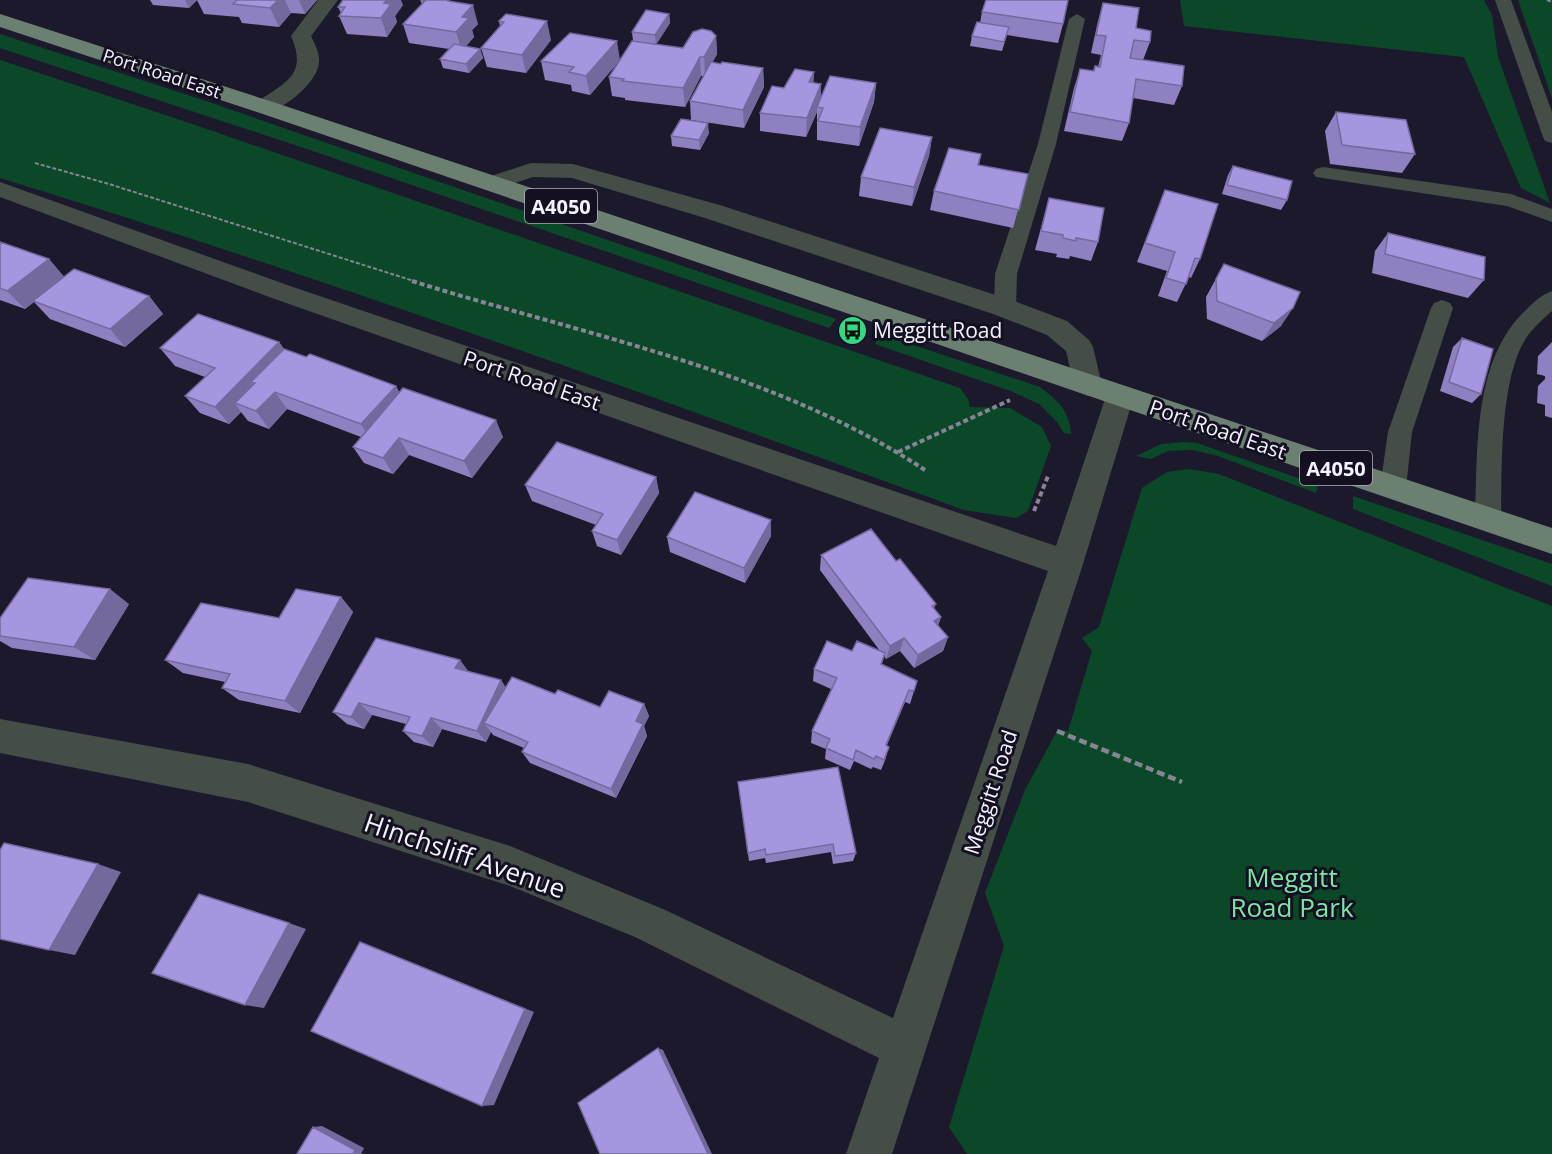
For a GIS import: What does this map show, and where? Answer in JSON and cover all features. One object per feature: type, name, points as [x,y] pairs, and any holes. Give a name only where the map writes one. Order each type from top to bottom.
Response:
[{"type":"main road","name":"Port Road East","points":[[0,20],[493,183],[1552,541]]},
{"type":"street","points":[[265,107],[298,82],[310,67],[310,51],[301,36],[328,0]]},
{"type":"street","points":[[493,183],[531,170],[573,171],[714,212],[1005,308],[1057,328],[1079,347],[1104,390]]},
{"type":"street","name":"Port Road East","points":[[0,189],[292,296],[1067,564]]},
{"type":"street","name":"Meggitt Road","points":[[869,1154],[1067,564],[1104,390]]},
{"type":"street","name":"Hinchsliff Avenue","points":[[0,736],[248,783],[510,866],[649,923],[905,1047]]},
{"type":"lane","points":[[1503,0],[1552,137]]},
{"type":"lane","points":[[1005,308],[1006,274],[1047,144],[1077,19]]},
{"type":"lane","points":[[1323,173],[1511,200],[1552,216]]},
{"type":"lane","points":[[1488,520],[1492,429],[1502,368],[1518,332],[1552,299]]},
{"type":"lane","points":[[1393,488],[1400,432],[1442,309]]},
{"type":"path","points":[[1547,0],[1552,2]]},
{"type":"path","points":[[33,162],[464,297],[712,369],[766,390],[898,452],[927,472]]},
{"type":"path","points":[[898,452],[1010,400]]},
{"type":"path","points":[[1028,517],[1035,510],[1050,471]]},
{"type":"path","points":[[1016,715],[1182,782]]},
{"type":"green space","points":[[1180,0],[1484,0],[1492,15],[1498,57],[1550,203],[1521,188],[1464,57],[1184,26]]},
{"type":"green space","points":[[1518,0],[1552,0],[1552,98]]},
{"type":"green space","points":[[0,34],[203,100],[836,319],[829,328],[304,148],[0,48]]},
{"type":"green space","points":[[0,60],[960,388],[968,399],[970,407],[1010,408],[1042,427],[1051,446],[1028,511],[1016,518],[964,510],[363,296],[0,178]]},
{"type":"green space","points":[[880,334],[1040,387],[1062,407],[1068,419],[1071,434],[1064,433],[1057,422],[1039,404],[1013,392],[875,344]]},
{"type":"green space","points":[[1197,443],[1318,485],[1316,493],[1218,456],[1193,450],[1168,451],[1151,459],[1136,456],[1161,444]]},
{"type":"green space","name":"Meggitt Road Park","points":[[1189,469],[1219,474],[1552,606],[1552,1154],[967,1154],[949,1127],[1004,946],[985,893],[1025,790],[1058,729],[1068,731],[1092,651],[1082,638],[1099,627],[1142,488],[1167,472]]},
{"type":"green space","points":[[1353,496],[1552,564],[1552,586],[1353,509]]},
{"type":"building","points":[[237,0],[278,0],[270,8],[233,4]]},
{"type":"building","points":[[343,0],[387,0],[384,3],[391,4],[381,18],[339,16],[345,7],[338,7]]},
{"type":"building","points":[[421,0],[449,0],[473,5],[462,17],[469,18],[456,32],[403,24],[425,1]]},
{"type":"building","points":[[986,0],[1068,0],[1063,24],[982,12]]},
{"type":"building","points":[[1103,3],[1139,8],[1136,28],[1151,31],[1150,42],[1134,40],[1130,58],[1184,66],[1182,86],[1136,79],[1129,123],[1070,112],[1080,69],[1094,71],[1095,66],[1100,67],[1106,36],[1096,35]]},
{"type":"building","points":[[646,10],[669,14],[655,35],[632,32]]},
{"type":"building","points":[[506,14],[547,21],[522,55],[481,48],[504,22],[499,21]]},
{"type":"building","points":[[977,22],[1009,27],[1004,42],[972,36]]},
{"type":"building","points":[[702,29],[711,31],[716,36],[704,57],[700,57],[683,88],[622,81],[624,79],[609,77],[632,41],[683,48],[693,32]]},
{"type":"building","points":[[570,33],[617,41],[586,76],[569,72],[574,67],[541,61]]},
{"type":"building","points":[[454,44],[480,49],[466,64],[440,59]]},
{"type":"building","points":[[711,62],[763,68],[743,110],[690,101]]},
{"type":"building","points":[[795,69],[814,72],[809,82],[821,84],[807,118],[760,113],[772,86],[784,88]]},
{"type":"building","points":[[830,76],[876,83],[860,127],[818,121],[823,108],[817,107]]},
{"type":"building","points":[[1336,112],[1406,120],[1415,154],[1342,145]]},
{"type":"building","points":[[681,119],[708,123],[699,140],[671,136]]},
{"type":"building","points":[[880,128],[932,137],[914,187],[861,177]]},
{"type":"building","points":[[949,148],[981,154],[978,165],[1028,174],[1019,210],[934,191]]},
{"type":"building","points":[[1233,166],[1292,181],[1287,200],[1227,185]]},
{"type":"building","points":[[1165,190],[1218,204],[1200,259],[1195,258],[1186,284],[1166,278],[1175,252],[1145,243]]},
{"type":"building","points":[[1049,198],[1104,208],[1098,242],[1076,238],[1076,241],[1063,238],[1063,235],[1041,231]]},
{"type":"building","points":[[1388,233],[1485,257],[1484,280],[1385,254]]},
{"type":"building","points":[[0,242],[49,259],[7,291],[0,288]]},
{"type":"building","points":[[1224,264],[1300,292],[1293,308],[1274,323],[1217,301],[1216,279]]},
{"type":"building","points":[[74,269],[149,296],[110,329],[33,301]]},
{"type":"building","points":[[198,314],[279,342],[215,407],[185,396],[215,368],[160,348]]},
{"type":"building","points":[[1462,338],[1493,349],[1481,394],[1449,382]]},
{"type":"building","points":[[284,349],[306,357],[310,354],[396,386],[361,424],[275,392],[256,411],[235,403],[255,383],[251,382]]},
{"type":"building","points":[[403,388],[496,420],[464,461],[399,438],[383,458],[353,447]]},
{"type":"building","points":[[557,442],[656,477],[617,540],[592,531],[603,514],[525,485]]},
{"type":"building","points":[[695,492],[771,520],[744,568],[667,537]]},
{"type":"building","points":[[871,529],[896,561],[900,559],[936,604],[932,606],[941,617],[934,621],[948,637],[918,655],[904,638],[890,646],[821,555]]},
{"type":"building","points":[[28,578],[110,589],[74,647],[0,636],[0,618]]},
{"type":"building","points":[[296,589],[341,597],[285,701],[222,688],[230,674],[165,660],[201,603],[279,618]]},
{"type":"building","points":[[376,638],[460,660],[455,668],[501,680],[477,731],[431,718],[422,736],[403,731],[410,717],[359,703],[351,717],[333,712]]},
{"type":"building","points":[[827,641],[852,651],[857,641],[885,653],[881,664],[917,681],[914,691],[909,690],[886,745],[889,747],[884,760],[876,756],[874,759],[856,750],[853,760],[826,748],[830,739],[812,731],[837,678],[814,669]]},
{"type":"building","points":[[512,677],[555,694],[558,690],[600,707],[609,691],[644,704],[636,721],[643,724],[611,789],[522,752],[528,742],[484,723]]},
{"type":"building","points":[[838,767],[856,853],[835,856],[833,844],[766,855],[765,849],[748,853],[738,782]]},
{"type":"building","points":[[4,843],[98,864],[49,950],[0,939],[0,850]]},
{"type":"building","points":[[199,894],[289,923],[245,1005],[152,973]]},
{"type":"building","points":[[360,942],[525,1009],[482,1106],[311,1031]]},
{"type":"building","points":[[658,1048],[708,1154],[600,1154],[578,1103]]},
{"type":"building","points":[[313,1127],[355,1150],[353,1154],[297,1154]]},
{"type":"place","name":"Meggitt Road","points":[[852,330]]}]
